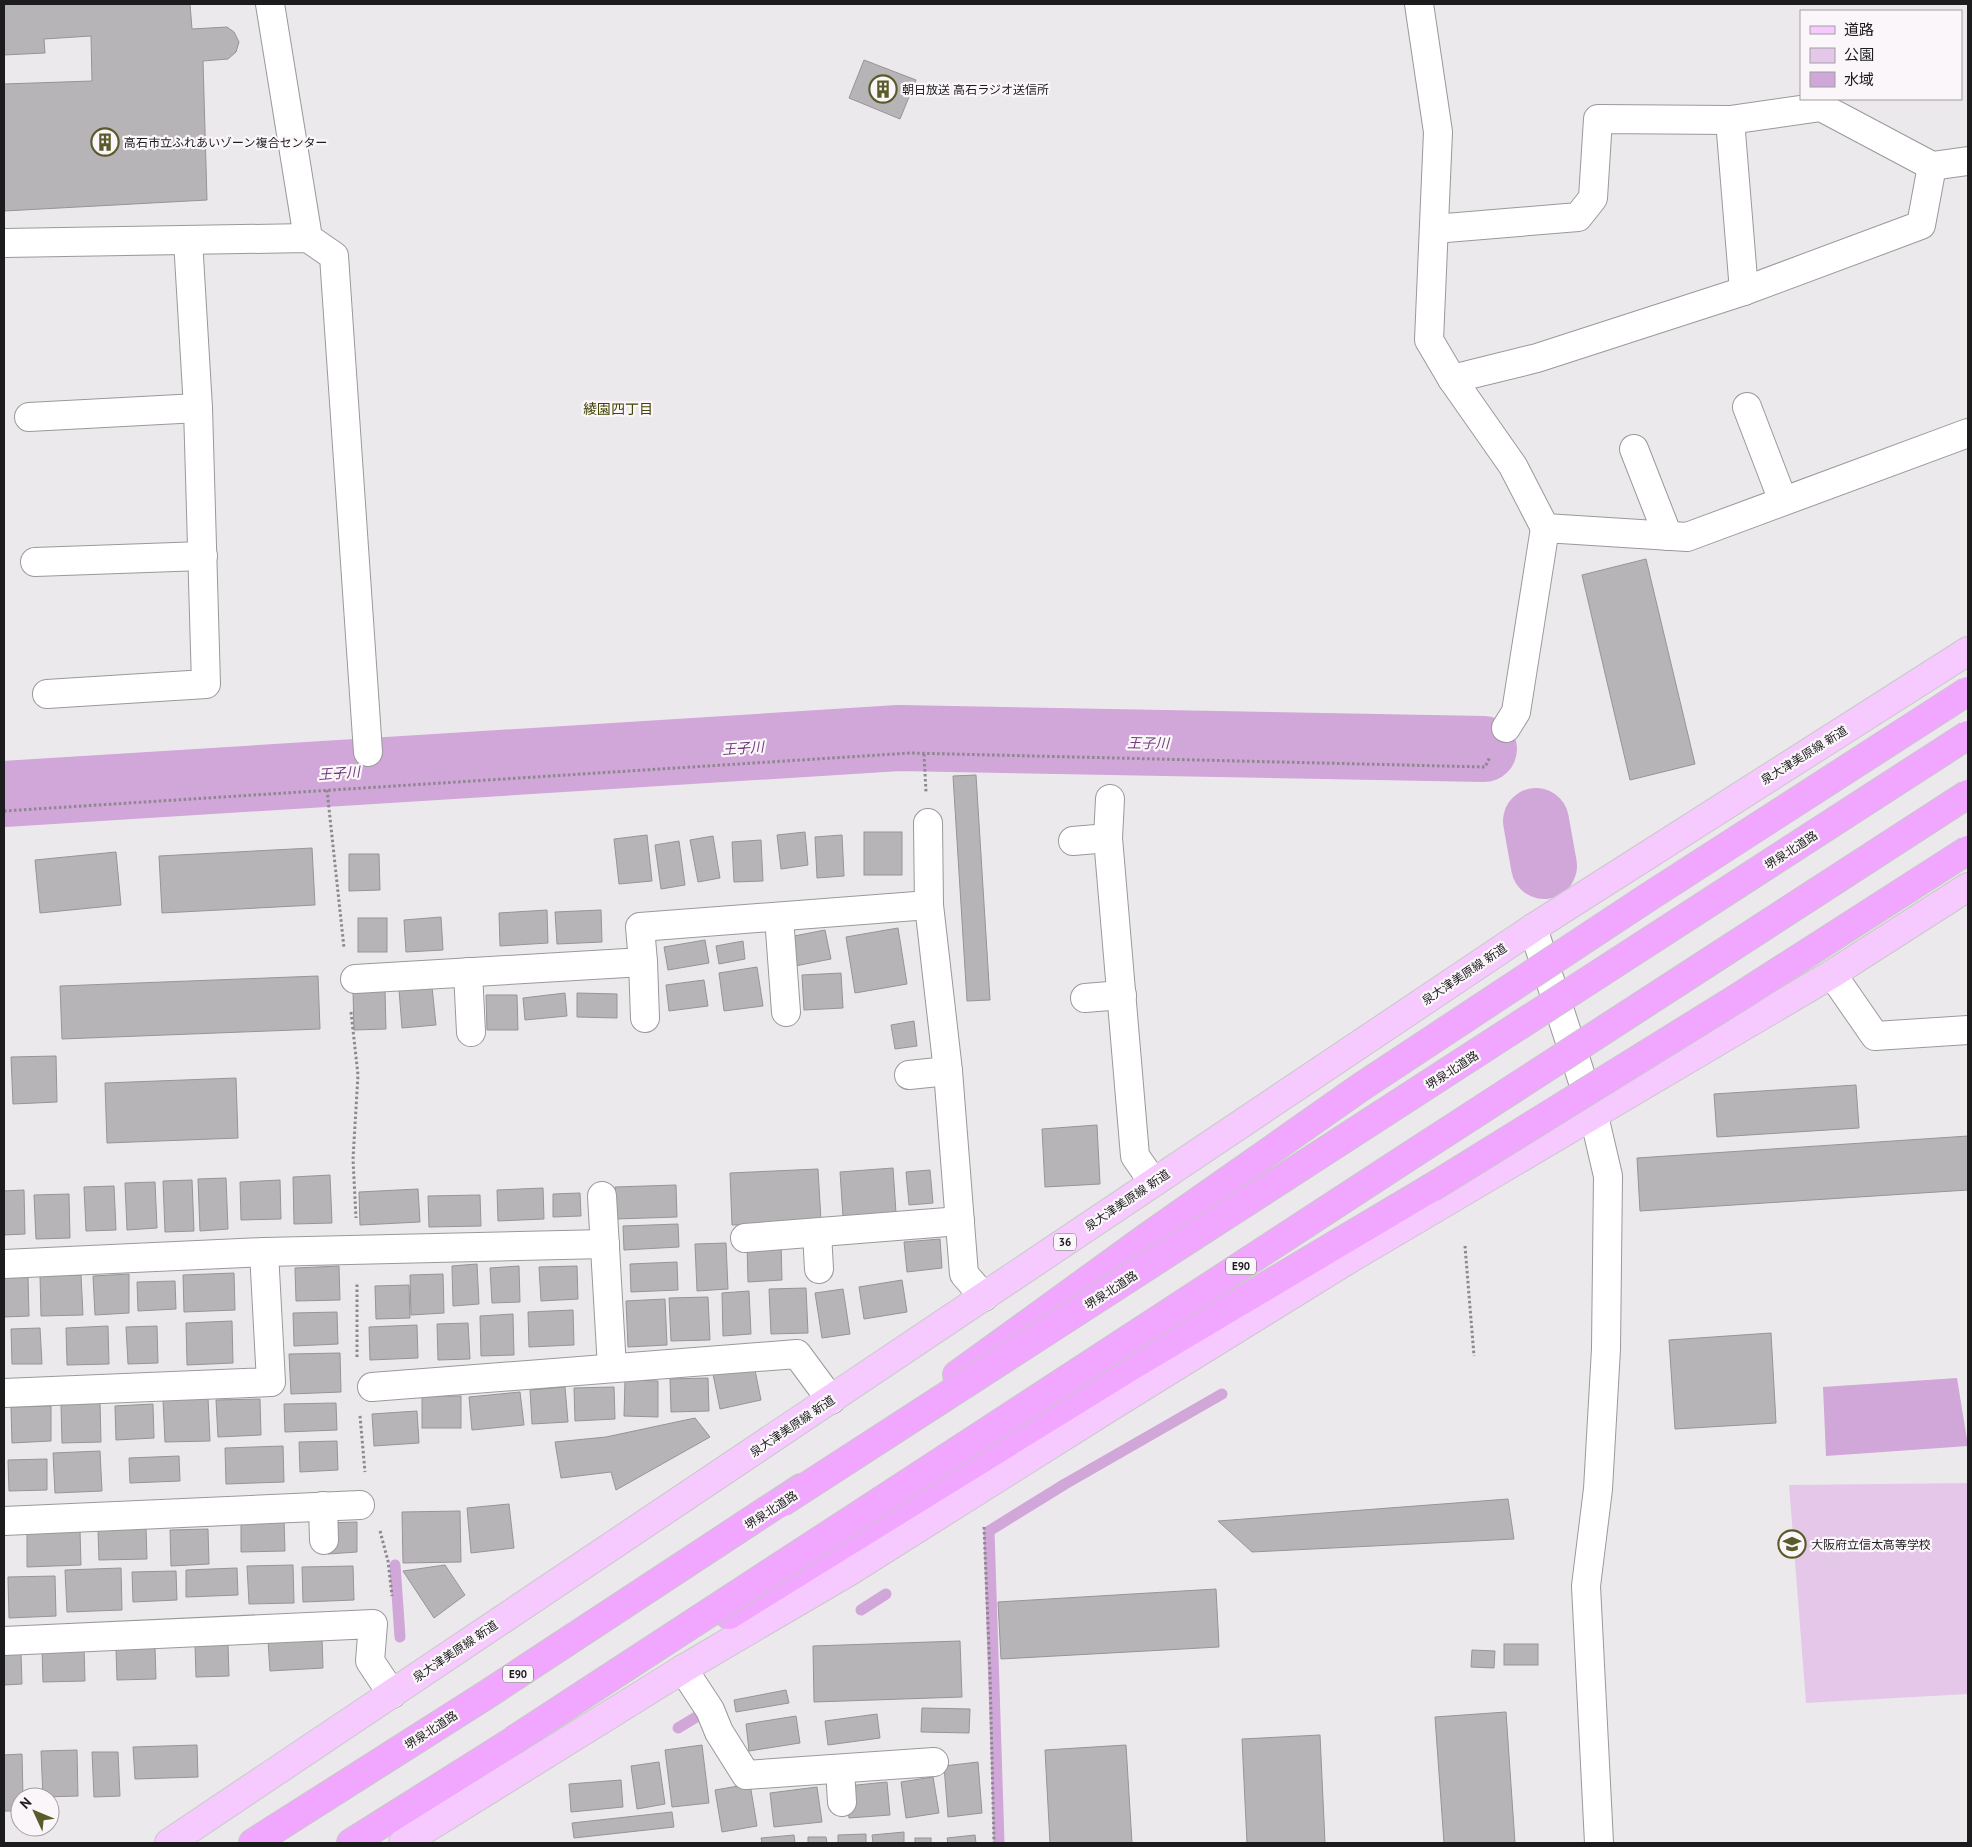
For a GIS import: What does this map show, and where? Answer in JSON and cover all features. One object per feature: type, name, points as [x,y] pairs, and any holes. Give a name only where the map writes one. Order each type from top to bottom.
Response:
[{"type":"highway","points":[[781,1503],[1146,1238],[1361,1087],[1647,898],[1968,691]]},
{"type":"highway","name":"堺泉北道路","points":[[253,1843],[486,1695],[1968,735]]},
{"type":"highway","name":"E90","points":[[351,1843],[514,1740],[1399,1162],[1968,794]]},
{"type":"highway","points":[[514,1740],[682,1644],[1133,1365],[1431,1188],[1730,1002],[1968,850]]},
{"type":"main road","name":"泉大津美原線 新道","points":[[169,1843],[1533,928],[1968,651]]},
{"type":"main road","points":[[410,1841],[682,1669],[850,1572],[1107,1409],[1351,1258],[1832,974],[1968,887]]},
{"type":"street","points":[[270,4],[308,238]]},
{"type":"street","points":[[1419,4],[1438,132],[1429,340],[1452,379],[1513,466],[1546,528],[1516,712],[1506,728]]},
{"type":"street","points":[[1434,229],[1578,217],[1593,198],[1598,119],[1730,120],[1820,107],[1932,166],[1968,161]]},
{"type":"street","points":[[1730,120],[1744,291]]},
{"type":"street","points":[[1452,379],[1537,358],[1744,291],[1921,225],[1932,166]]},
{"type":"street","points":[[4,242],[308,238],[334,256],[368,752]]},
{"type":"street","points":[[47,694],[206,684],[198,408],[188,240]]},
{"type":"street","points":[[1747,407],[1783,501]]},
{"type":"street","points":[[29,417],[198,408]]},
{"type":"street","points":[[1546,528],[1686,537],[1968,433]]},
{"type":"street","points":[[1634,449],[1668,536]]},
{"type":"street","points":[[35,562],[203,556]]},
{"type":"street","points":[[1110,798],[1108,838],[1135,1156],[1154,1182]]},
{"type":"street","points":[[928,823],[929,905],[948,1071],[964,1274],[984,1297]]},
{"type":"street","points":[[1073,841],[1108,838]]},
{"type":"street","points":[[645,1018],[640,927],[779,918],[929,905]]},
{"type":"street","points":[[779,918],[786,1012]]},
{"type":"street","points":[[1533,928],[1594,1116],[1608,1176],[1606,1359],[1598,1489],[1586,1586],[1599,1843]]},
{"type":"street","points":[[355,979],[643,962]]},
{"type":"street","points":[[468,972],[471,1032]]},
{"type":"street","points":[[1832,974],[1875,1036],[1968,1030]]},
{"type":"street","points":[[1085,998],[1122,995]]},
{"type":"street","points":[[909,1075],[948,1071]]},
{"type":"street","points":[[602,1196],[612,1368]]},
{"type":"street","points":[[745,1238],[960,1221]]},
{"type":"street","points":[[817,1232],[819,1269]]},
{"type":"street","points":[[4,1264],[264,1252],[605,1244]]},
{"type":"street","points":[[4,1393],[271,1382],[264,1252]]},
{"type":"street","points":[[372,1387],[797,1354],[830,1400]]},
{"type":"street","points":[[4,1521],[360,1505]]},
{"type":"street","points":[[323,1506],[324,1540]]},
{"type":"street","points":[[4,1640],[372,1624],[370,1661],[392,1694]]},
{"type":"street","points":[[682,1669],[710,1710],[719,1732],[746,1775],[934,1762]]},
{"type":"street","points":[[840,1769],[842,1802]]},
{"type":"path","points":[[4,811],[910,753],[1485,767]]},
{"type":"path","points":[[1465,1246],[1474,1356]]},
{"type":"path","points":[[983,1520],[990,1674],[994,1843]]},
{"type":"green space","points":[[1968,1483],[1968,1694],[1806,1703],[1789,1485]]},
{"type":"water","points":[[1957,1378],[1968,1446],[1826,1456],[1823,1387]]},
{"type":"building","name":"高石市立ふれあいゾーン複合センター","points":[[4,4],[190,4],[192,29],[227,27],[234,32],[239,42],[236,52],[228,59],[203,61],[207,200],[4,211],[4,84],[92,81],[91,36],[44,39],[45,53],[4,55]]},
{"type":"building","name":"朝日放送 高石ラジオ送信所","points":[[864,60],[916,80],[900,119],[849,98]]},
{"type":"building","points":[[1646,559],[1695,764],[1630,780],[1582,575]]},
{"type":"building","points":[[976,775],[990,1000],[967,1001],[953,776]]},
{"type":"building","points":[[805,832],[808,865],[781,869],[777,835]]},
{"type":"building","points":[[864,832],[902,832],[902,875],[864,875]]},
{"type":"building","points":[[647,835],[652,881],[619,884],[614,839]]},
{"type":"building","points":[[842,835],[844,876],[817,878],[815,837]]},
{"type":"building","points":[[713,836],[720,878],[698,882],[690,840]]},
{"type":"building","points":[[761,840],[763,881],[734,882],[732,842]]},
{"type":"building","points":[[679,841],[685,885],[661,889],[655,845]]},
{"type":"building","points":[[312,848],[315,905],[162,913],[159,856]]},
{"type":"building","points":[[116,852],[121,905],[40,913],[35,860]]},
{"type":"building","points":[[349,854],[379,854],[380,890],[349,891]]},
{"type":"building","points":[[547,910],[548,943],[500,946],[499,913]]},
{"type":"building","points":[[601,910],[602,942],[557,944],[555,912]]},
{"type":"building","points":[[441,917],[443,950],[406,952],[404,920]]},
{"type":"building","points":[[358,918],[387,918],[387,952],[358,952]]},
{"type":"building","points":[[898,928],[907,984],[855,993],[846,937]]},
{"type":"building","points":[[825,930],[831,959],[795,966],[789,937]]},
{"type":"building","points":[[705,940],[709,963],[668,970],[664,947]]},
{"type":"building","points":[[743,941],[745,959],[719,964],[716,946]]},
{"type":"building","points":[[757,967],[763,1006],[724,1011],[719,973]]},
{"type":"building","points":[[841,973],[843,1008],[804,1010],[802,975]]},
{"type":"building","points":[[318,976],[320,1029],[62,1039],[60,986]]},
{"type":"building","points":[[704,980],[708,1006],[669,1011],[666,985]]},
{"type":"building","points":[[432,987],[436,1025],[402,1028],[399,990]]},
{"type":"building","points":[[385,990],[386,1029],[354,1030],[353,991]]},
{"type":"building","points":[[565,993],[567,1016],[525,1020],[523,998]]},
{"type":"building","points":[[577,993],[617,994],[617,1018],[577,1017]]},
{"type":"building","points":[[486,995],[517,995],[518,1030],[487,1030]]},
{"type":"building","points":[[914,1021],[917,1046],[895,1049],[891,1025]]},
{"type":"building","points":[[56,1056],[57,1102],[13,1104],[11,1057]]},
{"type":"building","points":[[236,1078],[238,1138],[107,1143],[105,1083]]},
{"type":"building","points":[[1856,1085],[1859,1128],[1717,1137],[1714,1094]]},
{"type":"building","points":[[1097,1125],[1100,1184],[1045,1187],[1042,1129]]},
{"type":"building","points":[[1968,1136],[1968,1190],[1640,1211],[1637,1158]]},
{"type":"building","points":[[893,1168],[896,1213],[843,1217],[840,1172]]},
{"type":"building","points":[[818,1169],[821,1221],[732,1225],[730,1173]]},
{"type":"building","points":[[930,1170],[933,1203],[909,1205],[906,1172]]},
{"type":"building","points":[[330,1175],[332,1223],[294,1224],[293,1177]]},
{"type":"building","points":[[226,1178],[228,1229],[200,1231],[198,1179]]},
{"type":"building","points":[[192,1180],[194,1231],[165,1232],[163,1181]]},
{"type":"building","points":[[280,1180],[281,1219],[241,1220],[240,1182]]},
{"type":"building","points":[[155,1182],[157,1228],[127,1230],[125,1183]]},
{"type":"building","points":[[676,1185],[677,1217],[616,1219],[615,1187]]},
{"type":"building","points":[[114,1186],[116,1230],[86,1231],[84,1187]]},
{"type":"building","points":[[543,1188],[544,1219],[498,1221],[497,1190]]},
{"type":"building","points":[[418,1189],[420,1222],[360,1225],[359,1192]]},
{"type":"building","points":[[24,1190],[25,1234],[4,1235],[4,1191]]},
{"type":"building","points":[[580,1193],[581,1216],[553,1217],[553,1194]]},
{"type":"building","points":[[69,1194],[70,1238],[36,1239],[34,1195]]},
{"type":"building","points":[[480,1195],[481,1226],[429,1227],[428,1196]]},
{"type":"building","points":[[678,1224],[679,1247],[624,1250],[623,1226]]},
{"type":"building","points":[[940,1239],[942,1268],[907,1272],[904,1242]]},
{"type":"building","points":[[726,1243],[728,1289],[697,1291],[695,1244]]},
{"type":"building","points":[[781,1243],[782,1280],[748,1282],[747,1244]]},
{"type":"building","points":[[677,1262],[678,1290],[631,1292],[630,1264]]},
{"type":"building","points":[[477,1264],[479,1304],[453,1306],[452,1266]]},
{"type":"building","points":[[339,1266],[340,1300],[296,1301],[295,1268]]},
{"type":"building","points":[[519,1266],[520,1302],[492,1303],[490,1268]]},
{"type":"building","points":[[577,1266],[578,1299],[541,1301],[539,1267]]},
{"type":"building","points":[[234,1273],[235,1310],[184,1312],[183,1275]]},
{"type":"building","points":[[129,1274],[129,1313],[95,1315],[93,1276]]},
{"type":"building","points":[[443,1274],[444,1313],[411,1315],[410,1275]]},
{"type":"building","points":[[81,1275],[83,1315],[41,1316],[40,1276]]},
{"type":"building","points":[[28,1276],[29,1316],[4,1317],[4,1277]]},
{"type":"building","points":[[902,1280],[907,1312],[864,1319],[859,1287]]},
{"type":"building","points":[[175,1281],[176,1309],[138,1311],[137,1282]]},
{"type":"building","points":[[409,1285],[410,1318],[376,1319],[375,1286]]},
{"type":"building","points":[[806,1288],[808,1333],[771,1334],[769,1289]]},
{"type":"building","points":[[843,1289],[850,1334],[822,1338],[815,1293]]},
{"type":"building","points":[[749,1291],[751,1334],[723,1336],[722,1293]]},
{"type":"building","points":[[708,1297],[710,1340],[671,1341],[669,1298]]},
{"type":"building","points":[[665,1299],[667,1345],[628,1347],[626,1301]]},
{"type":"building","points":[[573,1310],[574,1345],[529,1347],[528,1312]]},
{"type":"building","points":[[337,1312],[338,1344],[294,1346],[293,1313]]},
{"type":"building","points":[[513,1314],[514,1355],[481,1356],[480,1316]]},
{"type":"building","points":[[232,1321],[233,1363],[187,1365],[186,1323]]},
{"type":"building","points":[[468,1323],[470,1359],[438,1360],[437,1324]]},
{"type":"building","points":[[417,1325],[418,1358],[370,1360],[369,1327]]},
{"type":"building","points":[[108,1326],[109,1364],[67,1365],[66,1328]]},
{"type":"building","points":[[157,1326],[158,1363],[128,1364],[126,1327]]},
{"type":"building","points":[[40,1328],[42,1364],[12,1364],[11,1329]]},
{"type":"building","points":[[1771,1333],[1776,1423],[1675,1429],[1669,1340]]},
{"type":"building","points":[[340,1353],[341,1392],[291,1394],[289,1354]]},
{"type":"building","points":[[754,1365],[761,1400],[720,1409],[713,1374]]},
{"type":"building","points":[[708,1378],[709,1411],[671,1412],[670,1379]]},
{"type":"building","points":[[625,1380],[658,1381],[658,1417],[624,1416]]},
{"type":"building","points":[[565,1387],[568,1422],[532,1424],[530,1390]]},
{"type":"building","points":[[614,1387],[615,1419],[575,1421],[574,1388]]},
{"type":"building","points":[[520,1392],[524,1425],[472,1430],[469,1397]]},
{"type":"building","points":[[422,1396],[461,1396],[461,1428],[422,1428]]},
{"type":"building","points":[[208,1398],[210,1441],[165,1442],[163,1400]]},
{"type":"building","points":[[260,1399],[261,1435],[218,1437],[216,1400]]},
{"type":"building","points":[[100,1403],[101,1442],[62,1443],[61,1405]]},
{"type":"building","points":[[336,1403],[337,1430],[285,1432],[284,1404]]},
{"type":"building","points":[[153,1404],[154,1438],[116,1440],[115,1406]]},
{"type":"building","points":[[51,1406],[51,1441],[12,1443],[11,1407]]},
{"type":"building","points":[[417,1411],[419,1443],[374,1446],[372,1414]]},
{"type":"building","points":[[695,1418],[710,1437],[616,1490],[611,1472],[561,1478],[555,1442],[606,1437]]},
{"type":"building","points":[[337,1441],[338,1470],[300,1472],[299,1442]]},
{"type":"building","points":[[283,1446],[284,1482],[226,1484],[225,1448]]},
{"type":"building","points":[[100,1451],[102,1491],[55,1493],[53,1453]]},
{"type":"building","points":[[179,1456],[180,1481],[130,1483],[129,1458]]},
{"type":"building","points":[[47,1459],[47,1490],[9,1491],[8,1460]]},
{"type":"building","points":[[1508,1499],[1514,1539],[1252,1552],[1218,1521]]},
{"type":"building","points":[[509,1504],[514,1548],[471,1553],[467,1508]]},
{"type":"building","points":[[460,1511],[461,1562],[403,1563],[402,1512]]},
{"type":"building","points":[[284,1520],[285,1551],[241,1552],[241,1521]]},
{"type":"building","points":[[357,1522],[357,1552],[328,1554],[327,1523]]},
{"type":"building","points":[[146,1528],[147,1559],[99,1560],[98,1530]]},
{"type":"building","points":[[208,1529],[209,1564],[171,1566],[170,1530]]},
{"type":"building","points":[[80,1531],[81,1565],[27,1567],[27,1532]]},
{"type":"building","points":[[293,1565],[294,1603],[249,1604],[247,1566]]},
{"type":"building","points":[[445,1565],[465,1595],[434,1618],[403,1571]]},
{"type":"building","points":[[353,1566],[354,1600],[303,1602],[302,1567]]},
{"type":"building","points":[[121,1568],[122,1610],[67,1612],[65,1570]]},
{"type":"building","points":[[237,1568],[238,1595],[186,1597],[186,1570]]},
{"type":"building","points":[[176,1571],[177,1600],[133,1602],[132,1572]]},
{"type":"building","points":[[55,1576],[56,1616],[9,1618],[8,1577]]},
{"type":"building","points":[[1216,1589],[1219,1647],[1001,1659],[998,1602]]},
{"type":"building","points":[[322,1639],[323,1668],[270,1671],[268,1640]]},
{"type":"building","points":[[960,1641],[962,1697],[814,1702],[813,1646]]},
{"type":"building","points":[[228,1644],[229,1676],[196,1677],[195,1645]]},
{"type":"building","points":[[1504,1644],[1538,1644],[1538,1665],[1504,1665]]},
{"type":"building","points":[[84,1647],[85,1681],[43,1682],[42,1648]]},
{"type":"building","points":[[155,1648],[156,1679],[117,1680],[116,1649]]},
{"type":"building","points":[[1472,1650],[1495,1651],[1494,1668],[1471,1667]]},
{"type":"building","points":[[4,1653],[21,1653],[22,1684],[4,1685]]},
{"type":"building","points":[[786,1690],[789,1703],[736,1712],[734,1700]]},
{"type":"building","points":[[922,1708],[970,1709],[969,1733],[921,1732]]},
{"type":"building","points":[[1506,1712],[1515,1843],[1444,1843],[1435,1717]]},
{"type":"building","points":[[877,1714],[880,1738],[828,1745],[825,1721]]},
{"type":"building","points":[[796,1716],[800,1743],[749,1751],[746,1724]]},
{"type":"building","points":[[1320,1735],[1325,1843],[1247,1843],[1242,1739]]},
{"type":"building","points":[[197,1745],[198,1777],[135,1779],[133,1747]]},
{"type":"building","points":[[702,1745],[709,1803],[672,1807],[665,1750]]},
{"type":"building","points":[[1126,1745],[1132,1843],[1050,1843],[1045,1750]]},
{"type":"building","points":[[77,1750],[78,1796],[60,1797],[60,1787],[43,1787],[41,1751]]},
{"type":"building","points":[[92,1752],[118,1752],[120,1796],[94,1797]]},
{"type":"building","points":[[22,1754],[23,1787],[10,1787],[10,1811],[4,1811],[4,1755]]},
{"type":"building","points":[[659,1762],[665,1804],[637,1809],[631,1766]]},
{"type":"building","points":[[978,1762],[982,1813],[948,1817],[944,1766]]},
{"type":"building","points":[[933,1777],[939,1813],[906,1818],[901,1782]]},
{"type":"building","points":[[621,1780],[623,1807],[571,1812],[569,1784]]},
{"type":"building","points":[[887,1782],[890,1815],[849,1818],[847,1786]]},
{"type":"building","points":[[750,1784],[757,1826],[722,1832],[715,1790]]},
{"type":"building","points":[[817,1787],[822,1822],[774,1827],[770,1793]]},
{"type":"building","points":[[672,1812],[674,1827],[574,1838],[572,1823]]},
{"type":"building","points":[[904,1832],[904,1843],[873,1843],[872,1835]]},
{"type":"building","points":[[866,1834],[866,1843],[838,1843],[838,1835]]},
{"type":"building","points":[[794,1835],[795,1843],[762,1843],[761,1838]]},
{"type":"building","points":[[975,1835],[976,1843],[948,1843],[947,1838]]},
{"type":"building","points":[[808,1837],[826,1837],[827,1843],[808,1843]]},
{"type":"building","points":[[915,1838],[931,1838],[931,1843],[915,1843]]},
{"type":"waterway","name":"王子川","points":[[4,794],[899,738],[1484,749]]},
{"type":"waterway","name":"王子川","points":[[1536,821],[1544,866]]},
{"type":"waterway","points":[[999,1843],[989,1531],[1065,1484],[1222,1394]]},
{"type":"waterway","points":[[395,1565],[400,1637]]},
{"type":"waterway","points":[[861,1610],[886,1594]]},
{"type":"waterway","points":[[678,1728],[698,1716]]},
{"type":"place","name":"朝日放送 高石ラジオ送信所","points":[[883,89]]},
{"type":"place","name":"高石市立ふれあいゾーン複合センター","points":[[105,142]]},
{"type":"place","name":"大阪府立信太高等学校","points":[[1792,1544]]},
{"type":"district","name":"綾園四丁目","points":[[618,409]]}]
